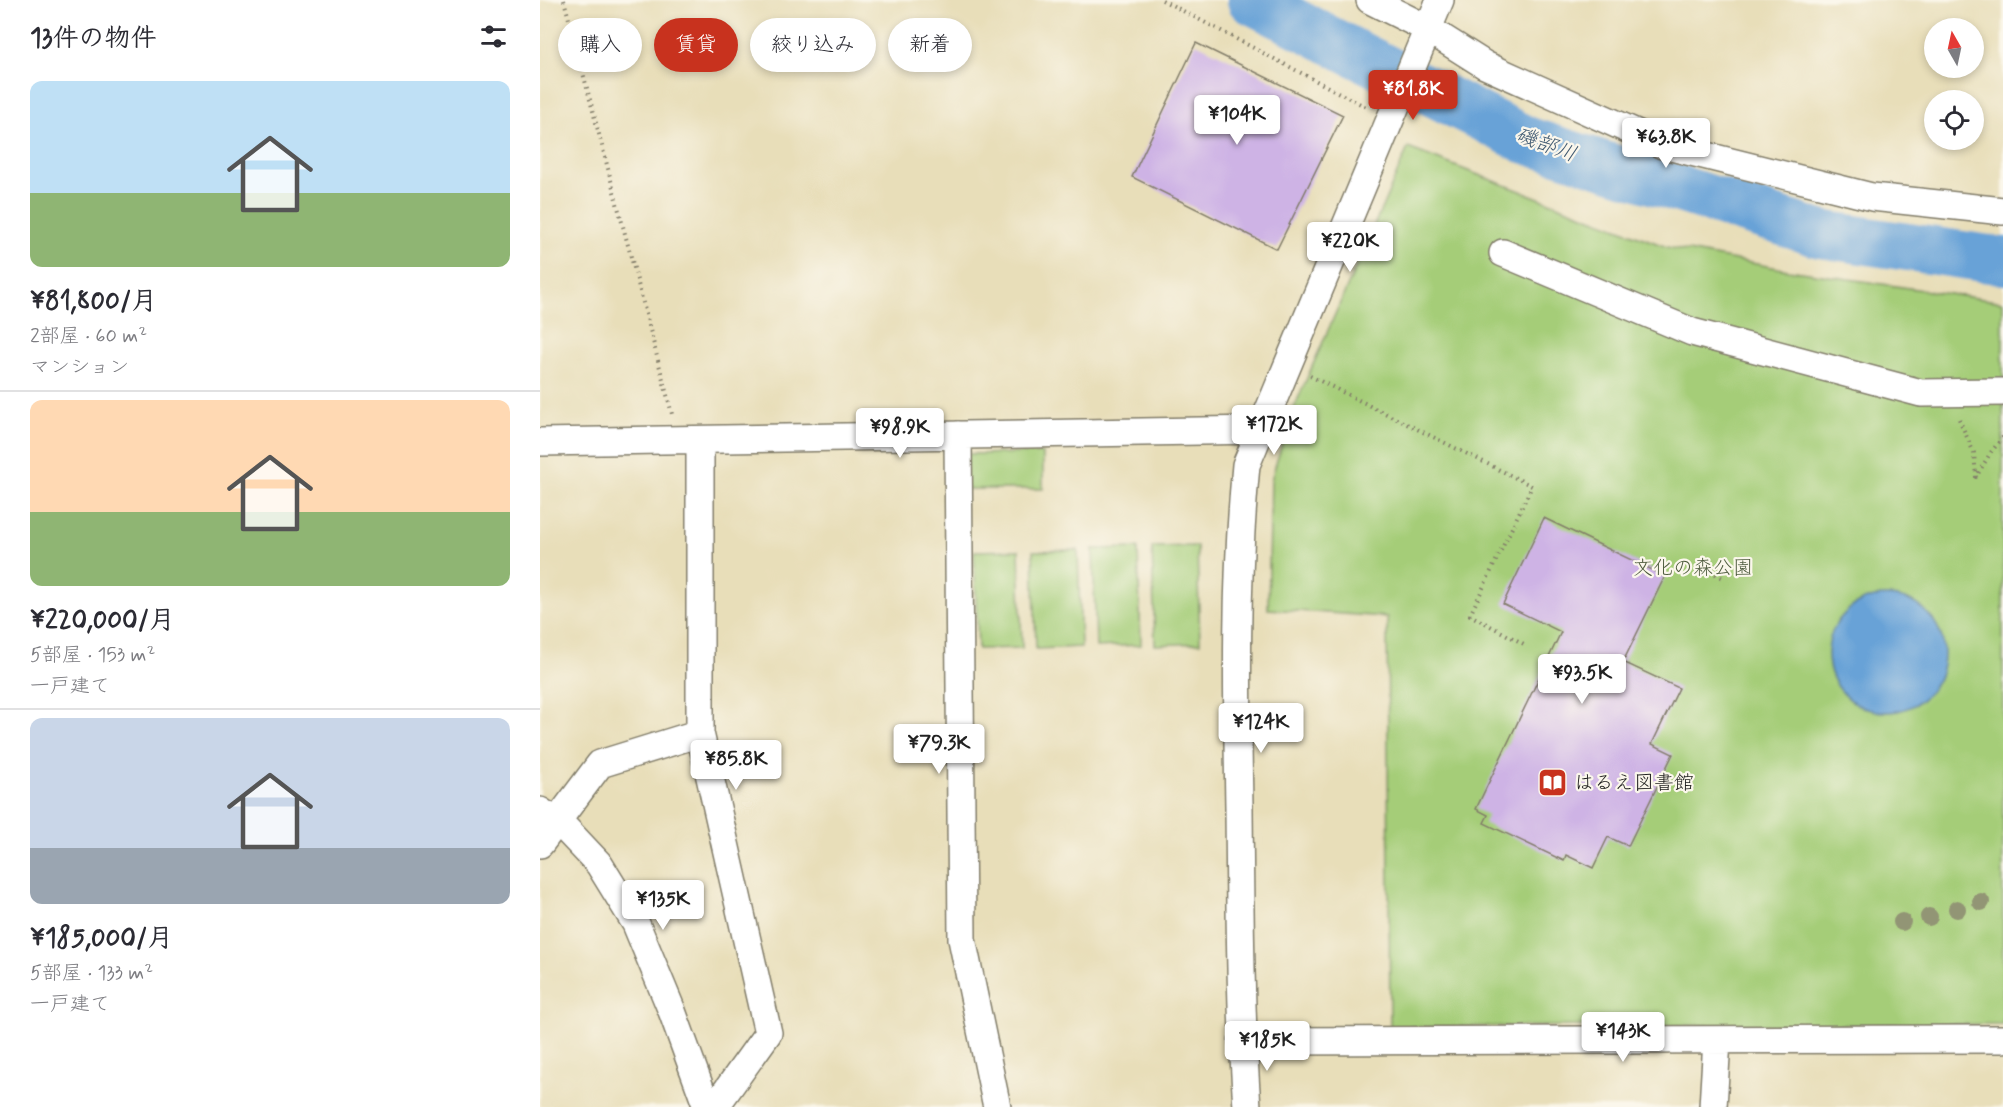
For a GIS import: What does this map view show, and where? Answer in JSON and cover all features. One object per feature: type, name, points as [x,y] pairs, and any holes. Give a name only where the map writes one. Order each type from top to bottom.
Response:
[{"type":"street","points":[[1370,0],[1428,29],[1485,65],[1663,145],[1872,197],[2003,211]]},
{"type":"street","points":[[1247,1107],[1242,1041],[1238,725],[1241,516],[1245,465],[1440,0]]},
{"type":"street","points":[[1503,253],[1692,332],[1921,393],[2003,392]]},
{"type":"street","points":[[540,442],[1260,430]]},
{"type":"street","points":[[958,435],[963,939],[997,1107]]},
{"type":"street","points":[[690,440],[700,733],[768,1033],[715,1107]]},
{"type":"street","points":[[540,844],[548,816],[600,764],[700,733]]},
{"type":"street","points":[[548,816],[565,828],[599,864],[636,924],[672,1011],[707,1107]]},
{"type":"street","points":[[1242,1041],[2003,1039]]},
{"type":"street","points":[[1713,1107],[1717,1040]]},
{"type":"path","points":[[564,0],[690,440]]},
{"type":"path","points":[[1162,0],[1377,113]]},
{"type":"path","points":[[1288,365],[1532,486],[1470,615],[1524,644]]},
{"type":"path","points":[[1941,394],[1956,414],[1967,435],[1974,453],[1976,477],[2003,437]]},
{"type":"path","points":[[1699,566],[1723,578]]},
{"type":"green space","name":"文化の森公園","points":[[1408,148],[1667,247],[1788,270],[2003,302],[2003,1024],[1390,1027],[1387,617],[1268,609],[1271,480],[1290,417]]},
{"type":"green space","points":[[1043,453],[1043,489],[966,489],[966,454]]},
{"type":"green space","points":[[1197,546],[1200,643],[1155,645],[1152,547]]},
{"type":"green space","points":[[1138,548],[1141,645],[1096,647],[1093,549]]},
{"type":"green space","points":[[1019,550],[1022,648],[978,649],[974,551]]},
{"type":"green space","points":[[1078,550],[1081,647],[1036,649],[1033,551]]},
{"type":"water","points":[[1886,596],[1908,600],[1927,613],[1940,632],[1944,654],[1940,676],[1927,695],[1908,708],[1886,712],[1864,708],[1845,695],[1832,676],[1828,654],[1832,632],[1845,613],[1864,600]]},
{"type":"building","points":[[1196,43],[1343,115],[1277,249],[1132,177]]},
{"type":"building","points":[[1544,518],[1665,576],[1623,662],[1679,688],[1652,744],[1673,754],[1628,846],[1608,837],[1593,868],[1566,855],[1564,861],[1484,823],[1488,815],[1476,809],[1561,632],[1503,604]]},
{"type":"waterway","name":"磯部川","points":[[1251,0],[1526,140],[1820,234],[2003,261]]},
{"type":"place","name":"はるえ図書館","points":[[1553,783]]}]
